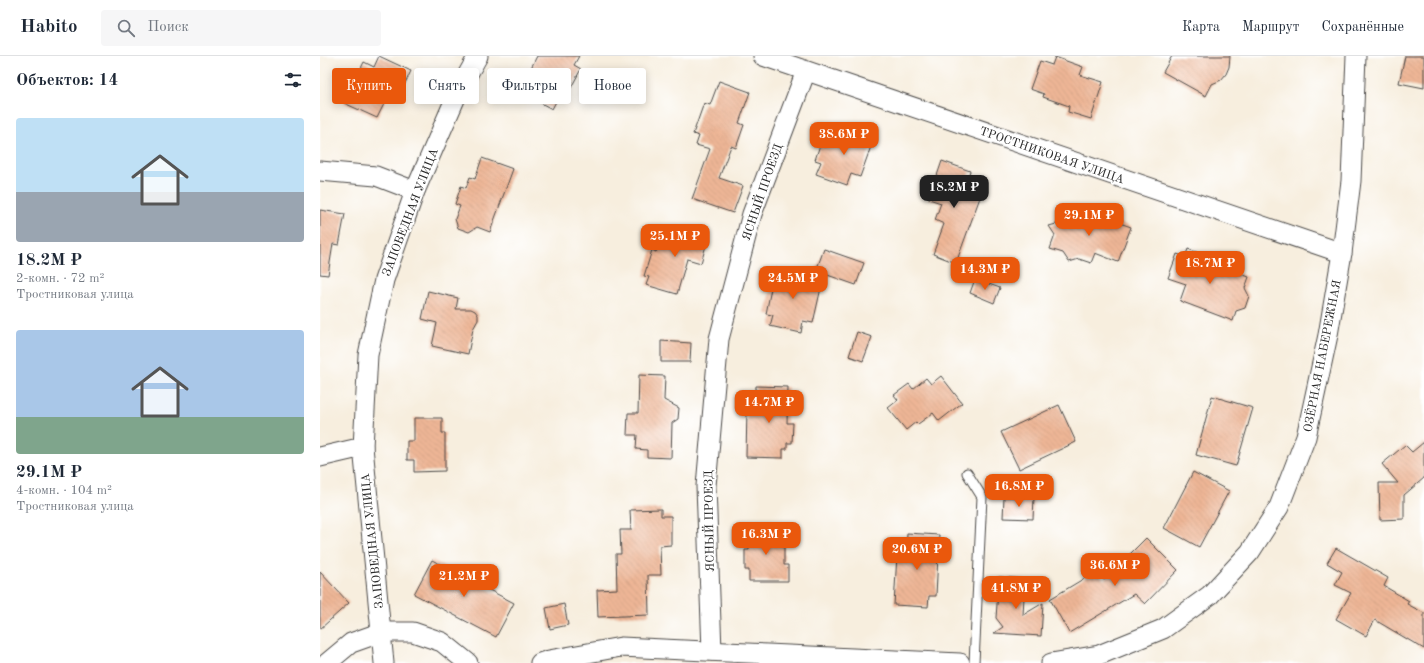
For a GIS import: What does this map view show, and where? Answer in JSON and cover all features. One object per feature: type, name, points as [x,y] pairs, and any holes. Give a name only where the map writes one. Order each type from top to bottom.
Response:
[{"type":"street","name":"ЗАПОВЕДНАЯ УЛИЦА","points":[[384,663],[363,447],[368,355],[384,280],[415,191],[459,90],[478,56]]},
{"type":"street","name":"ТРОСТНИКОВАЯ УЛИЦА","points":[[763,56],[1342,253]]},
{"type":"street","name":"ОЗЁРНАЯ НАБЕРЕЖНАЯ","points":[[1051,663],[1099,655],[1163,629],[1210,595],[1250,552],[1278,507],[1306,437],[1328,335],[1342,253],[1351,181],[1356,56]]},
{"type":"street","name":"ЯСНЫЙ ПРОЕЗД","points":[[712,651],[706,486],[719,339],[752,214],[806,71]]},
{"type":"street","points":[[320,171],[376,176],[415,191]]},
{"type":"street","points":[[320,458],[363,447]]},
{"type":"street","points":[[328,663],[351,643],[382,632],[413,632],[442,642],[468,663]]},
{"type":"street","points":[[540,663],[621,647],[960,663]]},
{"type":"lane","points":[[967,473],[982,497],[974,663]]},
{"type":"building","points":[[379,56],[405,68],[361,68],[364,62],[374,67]]},
{"type":"building","points":[[537,56],[579,56],[574,65],[579,68],[579,73],[571,88],[571,68],[531,68]]},
{"type":"building","points":[[1172,56],[1230,56],[1229,67],[1221,80],[1212,84],[1206,96],[1163,72]]},
{"type":"building","points":[[1405,56],[1424,56],[1424,88],[1399,83]]},
{"type":"building","points":[[1055,57],[1083,67],[1080,75],[1103,82],[1091,119],[1068,112],[1069,106],[1043,97],[1044,94],[1030,89],[1040,61],[1052,65]]},
{"type":"building","points":[[406,69],[411,71],[406,81]]},
{"type":"building","points":[[719,81],[750,92],[739,123],[744,125],[736,148],[731,146],[719,178],[743,186],[733,213],[692,199],[710,149],[696,145],[699,136],[693,134],[704,103],[710,105]]},
{"type":"building","points":[[346,104],[384,104],[377,118]]},
{"type":"building","points":[[543,104],[555,104],[552,109]]},
{"type":"building","points":[[849,129],[874,138],[860,177],[851,174],[847,185],[816,174],[821,162],[815,160],[820,145],[826,147],[832,132],[845,137]]},
{"type":"building","points":[[482,158],[513,169],[490,232],[477,227],[469,232],[458,228],[455,219],[460,206],[455,204],[461,186],[466,188],[470,177],[475,179]]},
{"type":"building","points":[[942,161],[970,171],[965,185],[982,192],[956,263],[933,254],[944,224],[935,220],[941,203],[929,199]]},
{"type":"building","points":[[320,210],[345,214],[339,245],[333,244],[328,275],[320,274]]},
{"type":"building","points":[[1082,211],[1087,211],[1102,221],[1103,217],[1131,227],[1118,262],[1095,253],[1091,263],[1079,259],[1069,262],[1063,253],[1050,249],[1055,235],[1049,226],[1060,223],[1064,212],[1074,215]]},
{"type":"building","points":[[677,226],[709,235],[701,263],[687,259],[677,294],[646,285],[649,277],[644,276],[652,250],[656,252],[661,235],[673,239]]},
{"type":"building","points":[[824,249],[864,263],[856,285],[816,271]]},
{"type":"building","points":[[1188,249],[1210,257],[1208,262],[1249,277],[1245,288],[1249,296],[1245,308],[1236,311],[1233,321],[1180,301],[1186,284],[1168,278],[1177,254],[1185,257]]},
{"type":"building","points":[[775,268],[823,279],[813,323],[803,321],[801,333],[770,326],[773,315],[766,314]]},
{"type":"building","points":[[975,279],[1000,288],[994,303],[970,293]]},
{"type":"building","points":[[428,291],[458,298],[456,309],[471,309],[478,315],[478,320],[473,329],[468,354],[432,346],[437,323],[422,319]]},
{"type":"building","points":[[857,332],[872,337],[863,361],[849,356]]},
{"type":"building","points":[[661,341],[691,343],[690,362],[661,362]]},
{"type":"building","points":[[639,375],[665,376],[664,400],[679,408],[678,419],[672,423],[671,458],[647,457],[647,450],[636,449],[637,435],[627,435],[628,413],[638,413]]},
{"type":"building","points":[[941,376],[962,403],[939,421],[933,413],[918,424],[916,422],[906,430],[888,408],[898,400],[894,395],[909,384],[913,389],[926,378],[931,384]]},
{"type":"building","points":[[756,386],[788,387],[787,423],[793,423],[792,443],[787,443],[787,449],[783,449],[783,458],[746,457],[747,409],[755,409]]},
{"type":"building","points":[[1212,396],[1253,408],[1236,466],[1196,455]]},
{"type":"building","points":[[1059,405],[1076,442],[1019,469],[1001,432]]},
{"type":"building","points":[[414,418],[442,418],[442,433],[445,433],[445,471],[414,472],[414,460],[407,460],[407,441],[414,441]]},
{"type":"building","points":[[1424,442],[1424,478],[1404,495],[1404,519],[1380,520],[1379,483],[1398,483],[1382,464],[1405,445],[1412,452]]},
{"type":"building","points":[[1193,472],[1229,491],[1199,547],[1164,528]]},
{"type":"building","points":[[1004,497],[1034,497],[1033,519],[1003,518]]},
{"type":"building","points":[[661,509],[661,516],[671,516],[671,545],[660,546],[661,575],[648,575],[649,615],[598,617],[597,590],[617,589],[616,554],[621,554],[620,530],[631,530],[630,510]]},
{"type":"building","points":[[749,528],[779,528],[779,540],[784,540],[784,565],[788,565],[788,581],[749,581],[749,570],[745,570],[745,550],[749,550]]},
{"type":"building","points":[[907,533],[939,535],[936,596],[929,596],[928,607],[894,605],[897,555],[906,556]]},
{"type":"building","points":[[1146,538],[1178,570],[1145,604],[1134,594],[1069,633],[1050,599],[1098,570],[1104,580]]},
{"type":"building","points":[[1336,548],[1388,578],[1384,586],[1409,601],[1407,604],[1424,613],[1424,649],[1375,620],[1366,636],[1336,619],[1351,593],[1335,585],[1342,572],[1327,563]]},
{"type":"building","points":[[432,560],[514,603],[496,637],[414,594]]},
{"type":"building","points":[[320,572],[349,603],[320,629]]},
{"type":"building","points":[[999,577],[1025,579],[1023,615],[1043,603],[1041,636],[994,633],[1003,627],[996,618]]},
{"type":"building","points":[[564,604],[568,625],[550,629],[546,608]]}]
